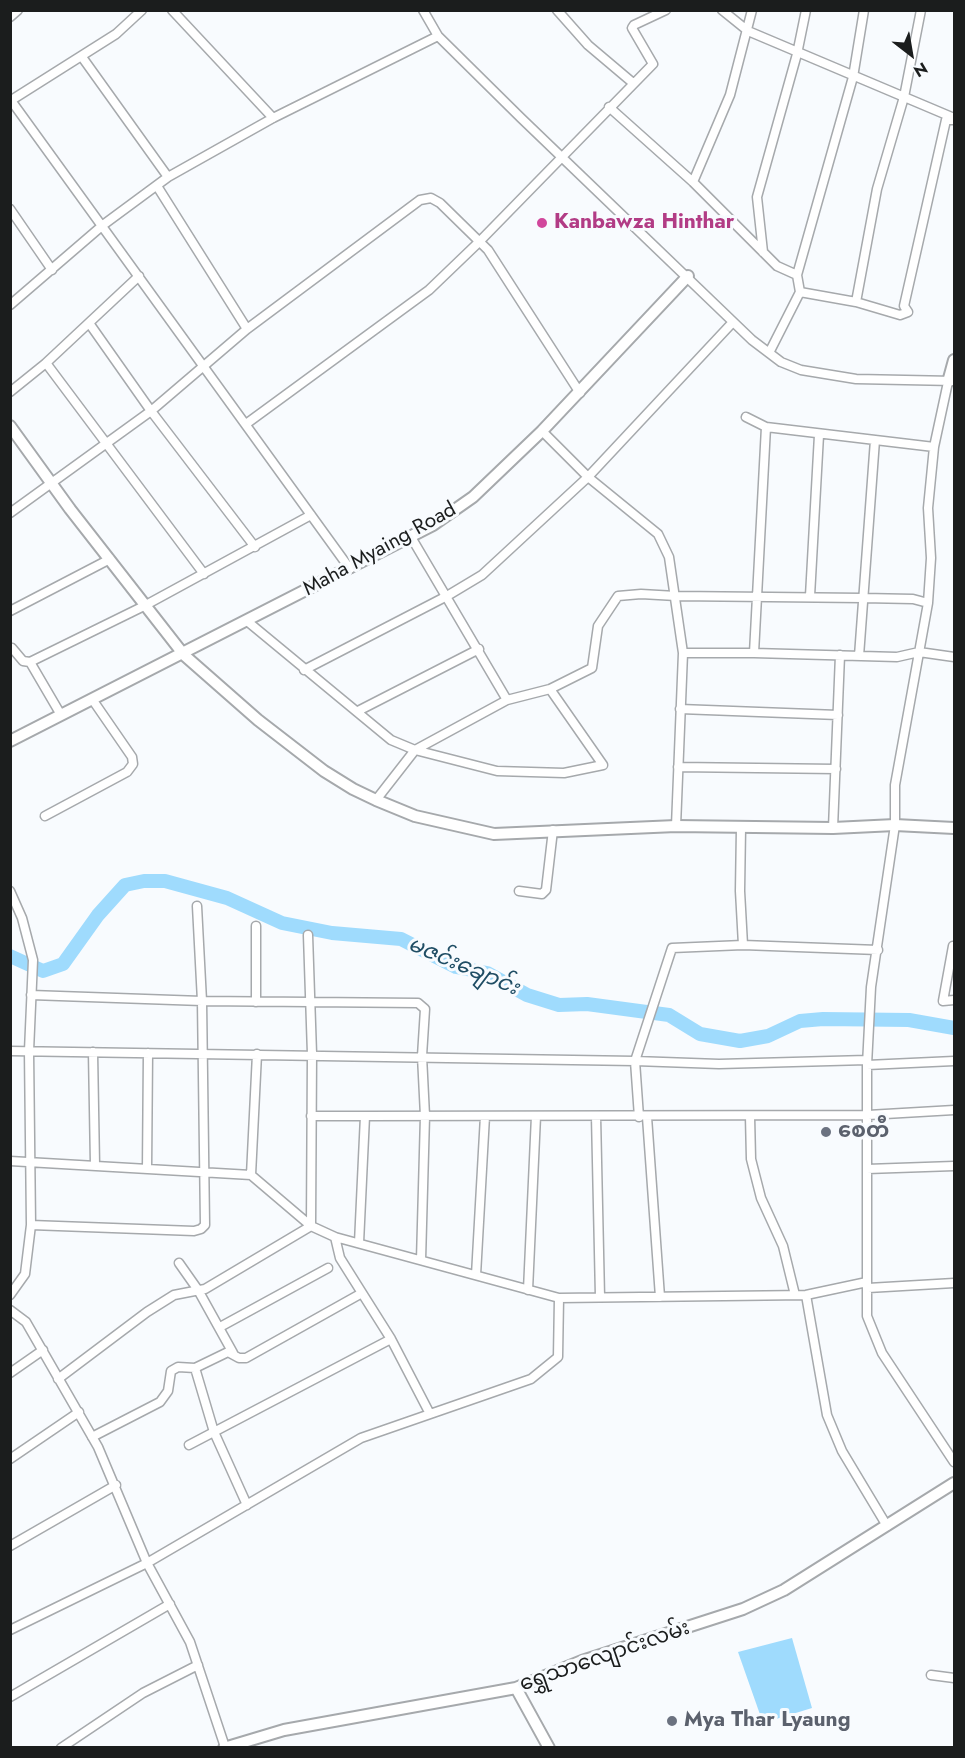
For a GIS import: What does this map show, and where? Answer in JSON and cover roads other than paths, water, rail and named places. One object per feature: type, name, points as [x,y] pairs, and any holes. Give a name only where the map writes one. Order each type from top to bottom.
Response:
[{"type":"street","points":[[10,16],[18,10]]},
{"type":"street","points":[[142,10],[122,29],[82,57],[11,100],[350,569]]},
{"type":"street","points":[[172,10],[273,118]]},
{"type":"street","points":[[423,10],[438,36],[733,322],[769,353],[801,370],[823,374],[856,379],[951,382]]},
{"type":"street","points":[[557,10],[588,45],[633,83]]},
{"type":"street","points":[[246,424],[429,290],[479,242],[564,158],[653,62],[632,28],[666,10]]},
{"type":"street","points":[[722,10],[748,31],[954,119]]},
{"type":"street","points":[[693,182],[730,95],[752,10]]},
{"type":"street","points":[[763,252],[757,197],[798,51],[806,10]]},
{"type":"street","points":[[769,353],[801,292],[797,275],[853,77],[864,10]]},
{"type":"street","points":[[856,302],[877,189],[904,97],[921,10]]},
{"type":"street","points":[[10,305],[103,225],[168,177],[273,118],[438,36]]},
{"type":"street","points":[[82,57],[168,177]]},
{"type":"street","points":[[609,107],[693,182],[777,266],[797,275]]},
{"type":"street","points":[[801,292],[856,302],[900,315],[908,312],[904,306],[946,120],[954,119]]},
{"type":"street","points":[[157,186],[247,329]]},
{"type":"street","points":[[10,513],[52,485],[151,411],[206,367],[247,329],[420,200],[431,198],[440,203],[488,250],[580,393]]},
{"type":"street","points":[[10,209],[52,270]]},
{"type":"street","points":[[10,392],[46,363],[140,276]]},
{"type":"street","name":"Maha Myaing Road","points":[[10,741],[184,655],[411,537],[473,497],[580,393],[688,276]]},
{"type":"street","points":[[304,670],[447,596],[482,575],[588,477],[733,322]]},
{"type":"street","points":[[89,323],[151,411],[255,547]]},
{"type":"street","points":[[954,360],[951,382],[934,447],[928,508],[932,558],[928,603],[895,784],[895,825],[871,987],[867,1062],[867,1316],[882,1353],[954,1462]]},
{"type":"street","points":[[46,363],[105,445],[204,574]]},
{"type":"street","points":[[746,417],[766,427],[934,447]]},
{"type":"street","points":[[10,426],[52,485],[184,655],[258,720],[324,771],[352,789],[376,800],[415,816],[494,834],[676,826],[833,828],[895,825],[954,828]]},
{"type":"street","points":[[754,653],[766,427]]},
{"type":"street","points":[[542,431],[588,477],[658,534],[669,557],[683,653],[676,826]]},
{"type":"street","points":[[810,596],[819,435]]},
{"type":"street","points":[[859,656],[875,440]]},
{"type":"street","points":[[12,648],[23,661],[30,662],[144,606],[311,515]]},
{"type":"street","points":[[411,537],[507,700]]},
{"type":"street","points":[[10,611],[110,559]]},
{"type":"street","points":[[376,800],[415,750],[507,700],[550,689],[592,668],[598,626],[618,596],[641,594],[810,596],[913,599],[928,603]]},
{"type":"street","points":[[248,621],[304,670],[358,711],[391,740],[415,750],[497,771],[564,773],[603,765],[550,689]]},
{"type":"street","points":[[358,711],[479,649]]},
{"type":"street","points":[[683,653],[897,657],[919,652],[954,657]]},
{"type":"street","points":[[833,828],[840,655]]},
{"type":"street","points":[[30,662],[61,715]]},
{"type":"street","points":[[45,816],[127,772],[133,764],[132,757],[92,699]]},
{"type":"street","points":[[680,709],[837,715]]},
{"type":"street","points":[[678,767],[836,769]]},
{"type":"street","points":[[741,828],[740,891],[743,945]]},
{"type":"street","points":[[519,891],[542,894],[546,890],[553,830]]},
{"type":"street","points":[[10,891],[22,918],[33,960],[29,1051],[31,1225],[25,1274],[10,1295]]},
{"type":"street","points":[[31,1225],[201,1229],[205,1225],[202,1001],[197,906]]},
{"type":"street","points":[[256,926],[256,1002]]},
{"type":"street","points":[[308,935],[312,1054],[311,1226]]},
{"type":"street","points":[[954,943],[943,1001],[954,1000]]},
{"type":"street","points":[[660,1297],[643,1117],[635,1061],[672,948],[743,945],[878,950]]},
{"type":"street","points":[[31,994],[202,1001],[418,1003],[425,1009],[422,1056],[425,1116],[422,1260]]},
{"type":"street","points":[[10,1051],[422,1056],[719,1064],[954,1060]]},
{"type":"street","points":[[93,1052],[95,1165]]},
{"type":"street","points":[[147,1169],[148,1053]]},
{"type":"street","points":[[251,1175],[257,1054]]},
{"type":"street","points":[[311,1116],[868,1115],[954,1110]]},
{"type":"street","points":[[359,1243],[365,1116]]},
{"type":"street","points":[[476,1275],[485,1116]]},
{"type":"street","points":[[528,1290],[536,1116]]},
{"type":"street","points":[[596,1116],[600,1298]]},
{"type":"street","points":[[750,1116],[751,1159],[761,1198],[783,1246],[795,1295]]},
{"type":"street","points":[[10,1161],[251,1175],[311,1226],[335,1237],[559,1298],[806,1295],[868,1285],[954,1283]]},
{"type":"street","points":[[867,1169],[954,1166]]},
{"type":"street","points":[[58,1379],[147,1312],[174,1295],[198,1290],[311,1226]]},
{"type":"street","points":[[335,1237],[340,1258],[391,1339],[430,1414]]},
{"type":"street","points":[[179,1263],[198,1290],[233,1353],[239,1358],[246,1358],[362,1293]]},
{"type":"street","points":[[220,1327],[328,1268]]},
{"type":"street","points":[[806,1295],[827,1415],[842,1451],[887,1526]]},
{"type":"street","points":[[10,1630],[147,1563],[361,1438],[531,1379],[558,1357],[559,1298]]},
{"type":"street","points":[[10,1310],[26,1322],[43,1350],[79,1412],[116,1485],[147,1563],[190,1642],[224,1747]]},
{"type":"street","points":[[189,1445],[391,1339]]},
{"type":"street","points":[[10,1373],[43,1350]]},
{"type":"street","points":[[92,1437],[160,1402],[168,1391],[171,1371],[178,1367],[195,1368],[228,1352],[233,1353]]},
{"type":"street","points":[[195,1368],[214,1432],[247,1505]]},
{"type":"street","points":[[10,1459],[79,1412]]},
{"type":"street","name":"ရွှေသာလျောင်းလမ်း","points":[[224,1747],[284,1730],[516,1689],[582,1661],[743,1609],[784,1590],[954,1483]]},
{"type":"street","points":[[10,1546],[116,1485]]},
{"type":"street","points":[[10,1697],[170,1604]]},
{"type":"street","points":[[61,1748],[143,1693],[198,1665]]},
{"type":"street","points":[[931,1675],[954,1678]]},
{"type":"street","points":[[516,1689],[549,1748]]},
{"type":"water","points":[[792,1638],[812,1708],[763,1723],[738,1652]]},
{"type":"waterway","name":"မဇင်းချောင်း","points":[[10,956],[43,971],[63,964],[98,915],[125,885],[144,881],[165,881],[227,898],[282,923],[332,933],[401,939],[456,967],[487,973],[527,995],[559,1005],[587,1004],[669,1015],[700,1034],[740,1041],[768,1036],[800,1021],[823,1019],[909,1020],[954,1028]]},
{"type":"place","name":"Kanbawza Hinthar","points":[[542,223]]},
{"type":"place","name":"စေတီ","points":[[826,1132]]},
{"type":"place","name":"Mya Thar Lyaung","points":[[672,1721]]}]
